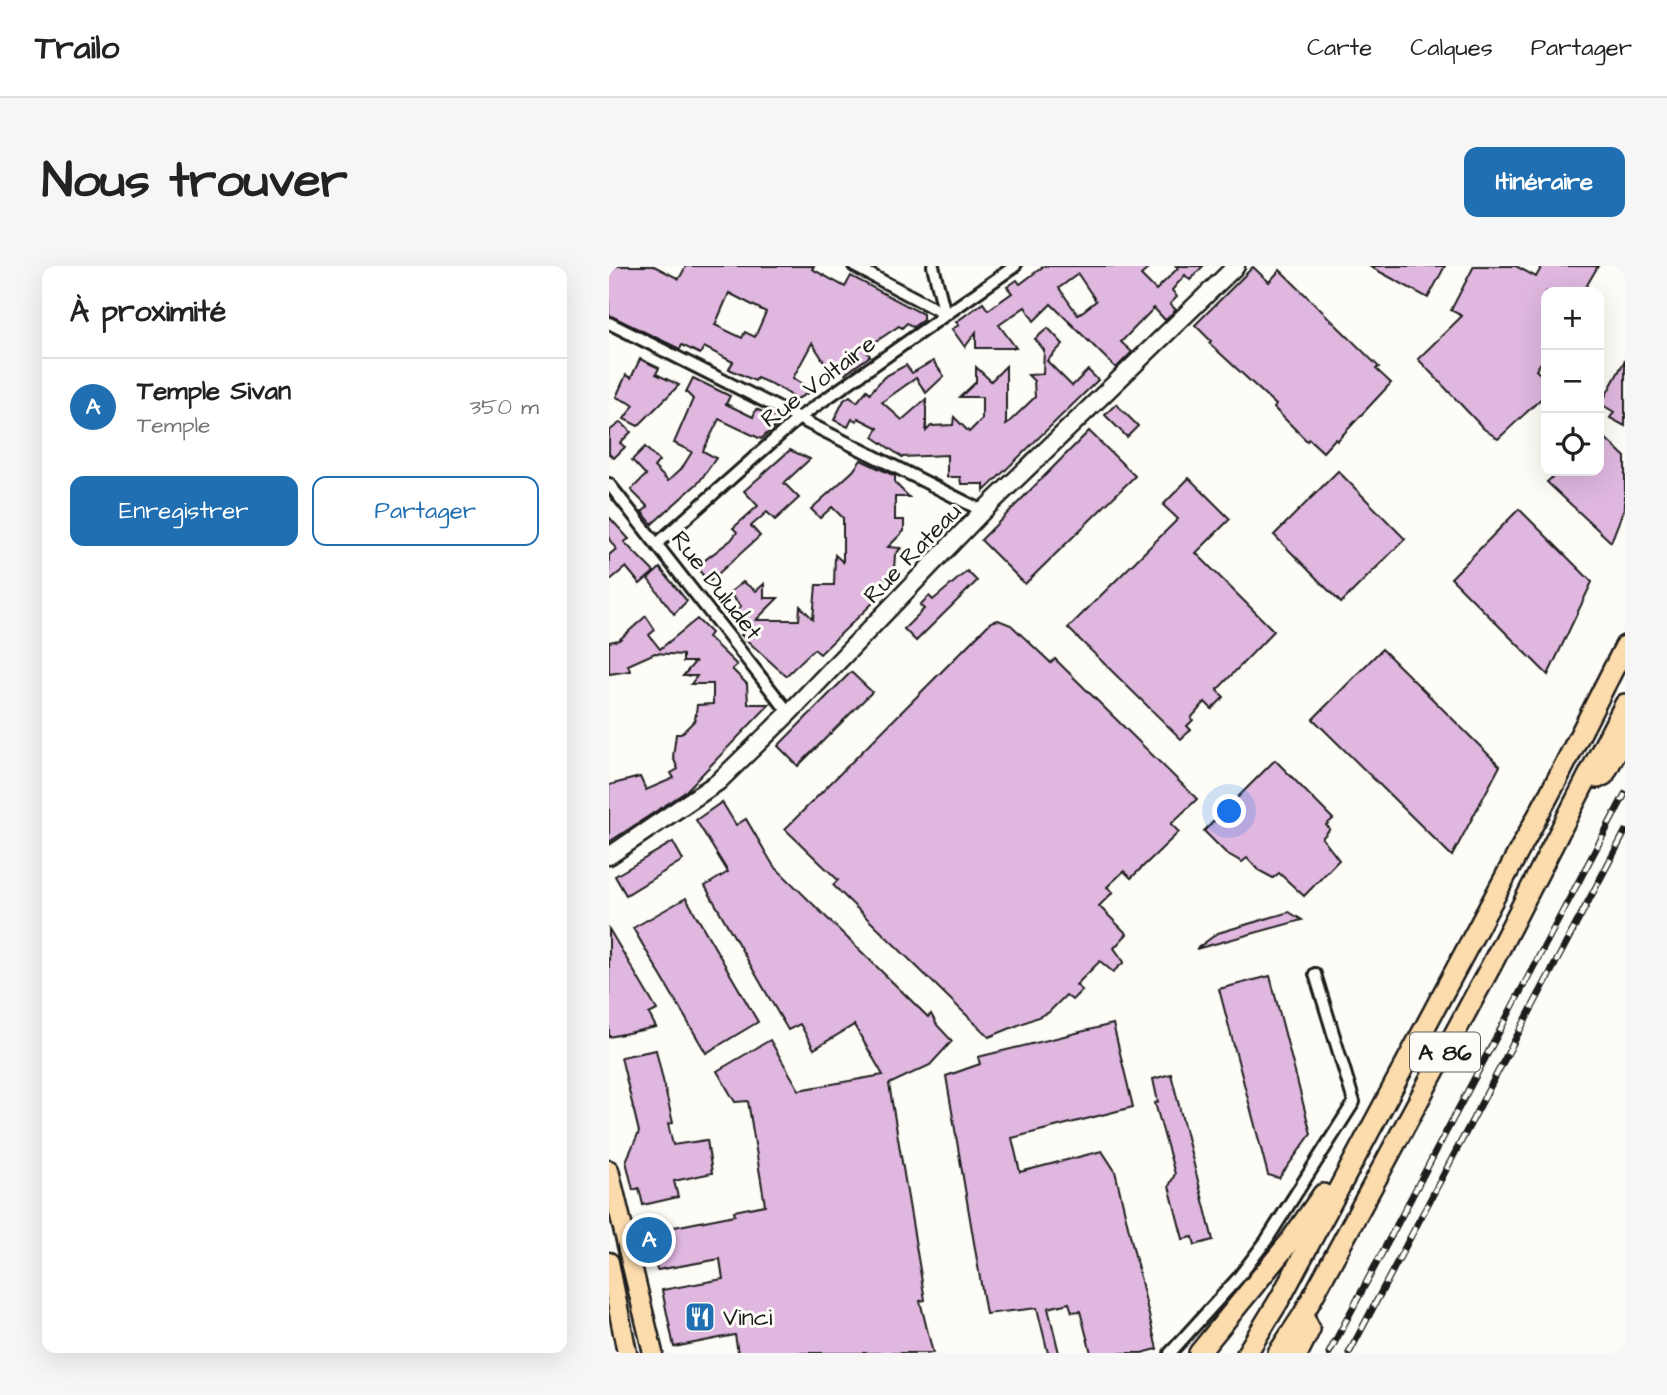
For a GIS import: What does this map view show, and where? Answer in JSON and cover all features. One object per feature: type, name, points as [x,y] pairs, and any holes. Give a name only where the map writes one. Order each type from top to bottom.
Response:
[{"type":"highway","name":"A 86","points":[[1247,1353],[1281,1297],[1334,1193],[1559,776],[1625,646]]},
{"type":"highway","name":"A 86","points":[[1278,1353],[1303,1315],[1625,704]]},
{"type":"highway","points":[[1583,788],[1604,775],[1625,736]]},
{"type":"highway","points":[[1199,1353],[1288,1244],[1321,1195],[1334,1193]]},
{"type":"highway","points":[[1298,1353],[1310,1329],[1303,1315]]},
{"type":"main road","points":[[609,1170],[653,1353]]},
{"type":"main road","points":[[609,1262],[627,1353]]},
{"type":"street","points":[[854,266],[945,314]]},
{"type":"street","points":[[933,266],[945,314]]},
{"type":"street","name":"Rue Voltaire","points":[[658,543],[800,417],[1015,266]]},
{"type":"street","name":"Rue Rateau","points":[[609,856],[718,782],[789,713],[983,511],[1236,266]]},
{"type":"street","points":[[609,323],[983,511]]},
{"type":"street","name":"Rue Duludet","points":[[609,484],[789,713]]},
{"type":"street","points":[[1170,1353],[1238,1278],[1266,1241],[1354,1102],[1315,974]]},
{"type":"building","points":[[609,266],[654,266],[679,279],[686,266],[814,266],[812,269],[845,287],[851,276],[923,314],[923,320],[913,327],[907,323],[902,328],[899,326],[865,349],[870,356],[845,374],[840,366],[831,372],[812,343],[793,378],[814,390],[797,399],[778,387],[757,378],[755,381],[729,369],[733,362],[704,347],[700,354],[682,345],[680,349],[609,315]],"holes":[[[729,293],[766,312],[755,337],[745,332],[742,338],[715,325]]]},
{"type":"building","points":[[1044,266],[1151,266],[1141,275],[1156,290],[1178,268],[1176,266],[1203,266],[1190,280],[1185,275],[1172,290],[1177,297],[1170,304],[1176,310],[1165,320],[1154,308],[1121,342],[1132,352],[1116,368],[1051,304],[1034,321],[1025,307],[999,325],[1016,348],[976,348],[976,332],[965,347],[952,329],[959,325],[956,322],[983,303],[988,310],[1012,293],[1007,287],[1017,280],[1020,284]],"holes":[[[1078,274],[1096,301],[1078,315],[1059,288]]]},
{"type":"building","points":[[1369,266],[1445,266],[1428,298]]},
{"type":"building","points":[[1474,266],[1516,266],[1536,277],[1542,266],[1598,266],[1586,287],[1541,287],[1541,362],[1536,370],[1541,375],[1541,399],[1498,439],[1484,429],[1418,359],[1462,316],[1451,310]]},
{"type":"building","points":[[1253,267],[1269,282],[1280,270],[1379,367],[1376,369],[1391,383],[1337,441],[1335,439],[1323,452],[1309,439],[1307,441],[1274,408],[1276,405],[1209,343],[1211,341],[1195,325]]},
{"type":"building","points":[[1048,328],[1063,344],[1047,361],[1072,386],[1088,370],[1098,380],[984,491],[984,484],[961,484],[960,477],[947,477],[947,455],[902,457],[873,437],[878,428],[858,418],[857,421],[852,419],[848,427],[834,420],[844,400],[850,396],[857,402],[867,390],[870,393],[884,377],[906,365],[912,373],[933,361],[944,376],[926,393],[916,378],[882,402],[902,420],[926,399],[926,431],[931,426],[953,425],[954,417],[969,432],[982,419],[982,397],[960,397],[976,382],[976,367],[991,381],[1006,366],[1006,425],[1035,397],[1034,381],[1028,375],[1043,374],[1044,350],[1035,339]]},
{"type":"building","points":[[640,359],[659,368],[656,374],[679,385],[638,426],[624,419],[634,405],[616,397],[626,375],[631,378]]},
{"type":"building","points":[[1625,360],[1625,426],[1610,418],[1614,412],[1604,406],[1604,398]]},
{"type":"building","points":[[693,378],[730,396],[726,404],[753,417],[756,409],[777,418],[777,425],[761,439],[719,419],[703,451],[716,458],[699,482],[652,524],[642,512],[648,507],[631,490],[646,475],[632,460],[645,447],[659,461],[654,467],[668,481],[682,468],[692,452],[674,443],[693,399],[686,392]]},
{"type":"building","points":[[1116,404],[1138,426],[1127,437],[1105,415]]},
{"type":"building","points":[[621,422],[631,432],[620,443],[625,447],[614,458],[609,454],[609,431]]},
{"type":"building","points":[[1089,431],[1135,476],[1025,584],[981,540]]},
{"type":"building","points":[[1604,437],[1625,457],[1625,506],[1611,542],[1547,482],[1554,476],[1604,476]]},
{"type":"building","points":[[790,450],[810,459],[784,483],[799,498],[775,520],[767,512],[751,526],[760,536],[709,582],[696,567],[731,540],[737,532],[733,528],[758,506],[744,491]]},
{"type":"building","points":[[861,460],[895,476],[895,483],[909,497],[895,497],[895,520],[904,520],[904,531],[888,547],[901,548],[895,555],[894,569],[873,591],[879,597],[820,654],[814,649],[786,676],[741,635],[745,631],[730,617],[741,606],[729,593],[743,582],[756,591],[764,584],[764,598],[778,598],[756,620],[799,620],[800,606],[813,619],[816,585],[834,585],[835,555],[843,562],[843,518],[832,507],[820,518],[811,509],[853,471]]},
{"type":"building","points":[[1338,471],[1405,539],[1341,603],[1274,535]]},
{"type":"building","points":[[1189,478],[1230,519],[1196,553],[1274,631],[1217,690],[1224,697],[1212,709],[1205,702],[1191,718],[1193,720],[1187,726],[1191,730],[1181,739],[1068,628],[1178,519],[1163,505]]},
{"type":"building","points":[[1519,509],[1592,582],[1548,675],[1451,578]]},
{"type":"building","points":[[609,517],[629,539],[624,542],[654,572],[640,584],[626,567],[609,581],[609,555],[616,549],[609,539]]},
{"type":"building","points":[[660,568],[687,601],[674,614],[648,579]]},
{"type":"building","points":[[967,571],[977,581],[916,641],[904,629],[924,609],[920,605],[929,596],[933,600]]},
{"type":"building","points":[[646,616],[655,630],[649,635],[660,649],[697,619],[711,633],[708,637],[737,665],[732,669],[747,684],[748,704],[770,704],[684,793],[609,842],[609,785],[640,777],[646,790],[674,778],[671,773],[678,769],[673,757],[676,734],[681,734],[695,720],[697,705],[713,704],[713,684],[691,684],[697,676],[683,676],[695,662],[683,662],[683,655],[655,653],[628,665],[630,671],[609,674],[609,642],[619,640]]},
{"type":"building","points":[[998,620],[1011,625],[1051,663],[1055,659],[1197,799],[1171,824],[1179,832],[1131,878],[1124,871],[1107,887],[1113,892],[1099,906],[1127,934],[1114,948],[1124,962],[1113,972],[1100,961],[1076,985],[1082,990],[1072,1000],[1066,995],[1048,1013],[989,1037],[833,885],[838,880],[785,829],[991,622]]},
{"type":"building","points":[[1382,649],[1500,766],[1452,856],[1313,719]]},
{"type":"building","points":[[851,672],[872,692],[798,766],[778,746]]},
{"type":"building","points":[[1275,760],[1333,819],[1326,825],[1330,829],[1322,838],[1339,860],[1304,896],[1279,873],[1273,878],[1258,870],[1247,858],[1242,862],[1226,853],[1204,831]]},
{"type":"building","points":[[722,802],[736,825],[746,819],[773,865],[928,1017],[931,1014],[952,1041],[930,1065],[889,1084],[925,1300],[920,1301],[933,1353],[738,1353],[735,1335],[674,1347],[662,1290],[723,1279],[720,1259],[657,1270],[648,1227],[663,1224],[664,1229],[735,1215],[734,1211],[765,1205],[748,1101],[735,1102],[717,1071],[770,1040],[799,1090],[883,1075],[854,1025],[814,1049],[800,1024],[788,1030],[705,886],[728,872],[696,820]]},
{"type":"building","points":[[673,842],[683,860],[626,895],[615,876]]},
{"type":"building","points":[[686,898],[758,1022],[706,1053],[633,928]]},
{"type":"building","points":[[1289,912],[1302,920],[1196,949],[1218,933]]},
{"type":"building","points":[[609,929],[657,1010],[649,1014],[656,1027],[609,1037]]},
{"type":"building","points":[[1270,976],[1311,1134],[1279,1178],[1268,1175],[1219,989]]},
{"type":"building","points":[[1113,1024],[1133,1107],[1012,1138],[1020,1172],[1102,1151],[1115,1171],[1157,1349],[1142,1353],[1091,1353],[1080,1311],[1072,1312],[1069,1303],[1048,1308],[1059,1353],[1048,1353],[1037,1308],[986,1314],[946,1076],[980,1064],[978,1057]]},
{"type":"building","points":[[656,1050],[673,1123],[668,1124],[673,1145],[707,1140],[712,1173],[674,1181],[678,1197],[643,1205],[639,1188],[633,1190],[626,1161],[639,1132],[621,1057]]},
{"type":"building","points":[[1171,1074],[1213,1240],[1195,1245],[1193,1237],[1183,1239],[1169,1186],[1175,1174],[1155,1103],[1158,1102],[1153,1079]]},
{"type":"railway","points":[[1329,1353],[1625,794]]},
{"type":"railway","points":[[1349,1353],[1625,832]]},
{"type":"place","name":"Temple Sivan","points":[[649,1240]]},
{"type":"place","name":"Vinci","points":[[700,1317]]}]
